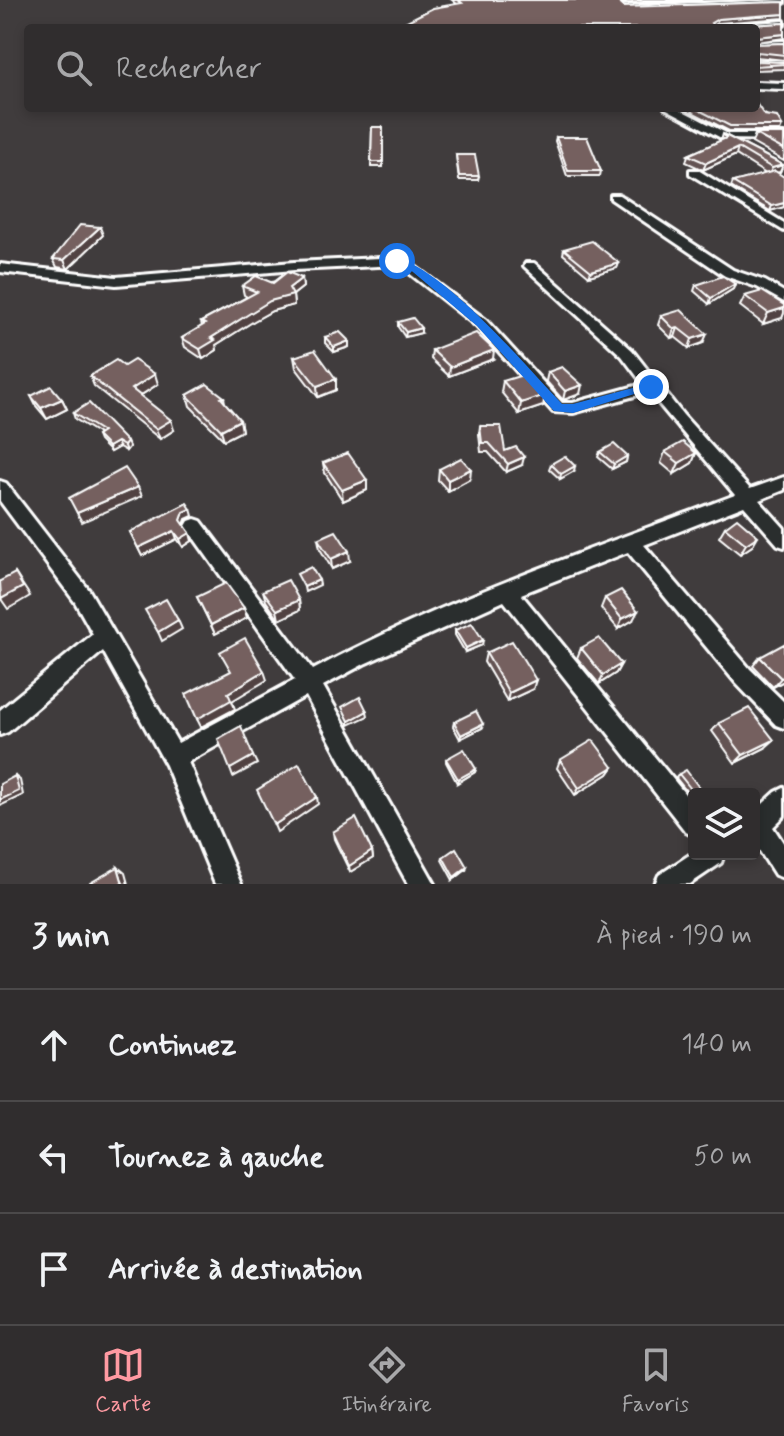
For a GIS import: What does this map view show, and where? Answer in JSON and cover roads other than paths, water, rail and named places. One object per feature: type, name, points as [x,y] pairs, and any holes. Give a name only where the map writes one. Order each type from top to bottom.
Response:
[{"type":"street","points":[[623,6],[784,1]]},
{"type":"street","points":[[739,3],[748,10]]},
{"type":"street","points":[[757,17],[784,34]]},
{"type":"street","points":[[760,25],[784,23]]},
{"type":"street","points":[[760,44],[784,43]]},
{"type":"street","points":[[760,62],[784,62]]},
{"type":"street","points":[[760,85],[784,86]]},
{"type":"street","points":[[678,112],[748,150]]},
{"type":"street","points":[[726,137],[784,137]]},
{"type":"street","points":[[694,172],[784,228]]},
{"type":"street","points":[[615,197],[729,273],[761,284],[784,298]]},
{"type":"street","points":[[0,268],[116,281],[294,266],[402,261],[481,323],[558,408],[573,408],[651,387]]},
{"type":"street","points":[[530,266],[619,345],[651,387],[784,540]]},
{"type":"street","points":[[174,757],[357,657],[507,591],[784,483]]},
{"type":"street","points":[[0,488],[82,596],[174,757],[228,884]]},
{"type":"street","points":[[195,526],[310,683],[422,884]]},
{"type":"street","points":[[631,543],[743,676],[784,717]]},
{"type":"street","points":[[507,591],[688,817]]},
{"type":"street","points":[[0,724],[105,637]]},
{"type":"street","points":[[760,823],[784,800]]},
{"type":"street","points":[[760,833],[784,866]]},
{"type":"street","points":[[668,884],[703,860]]}]
